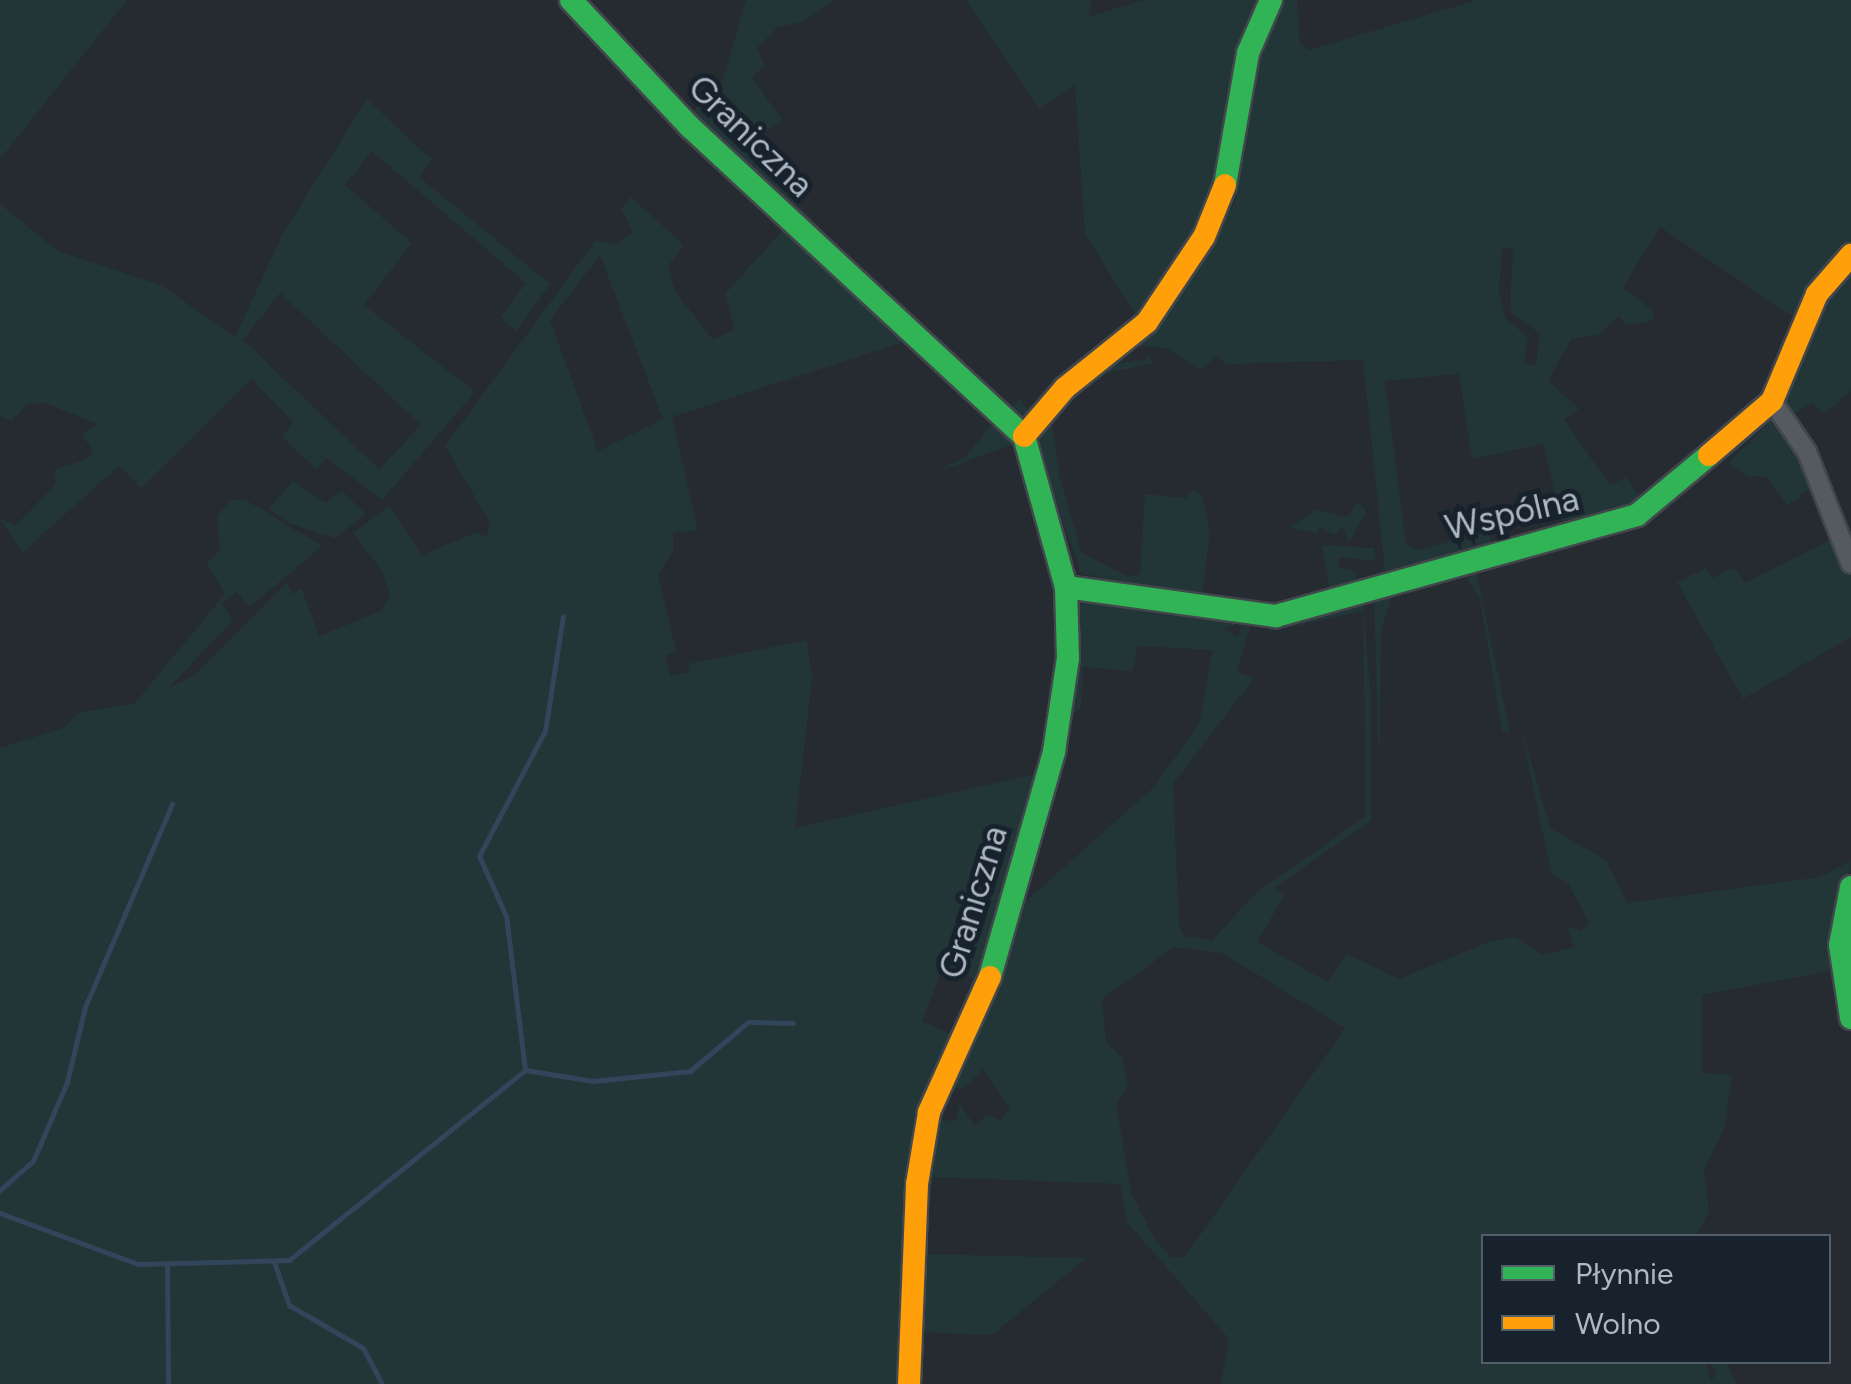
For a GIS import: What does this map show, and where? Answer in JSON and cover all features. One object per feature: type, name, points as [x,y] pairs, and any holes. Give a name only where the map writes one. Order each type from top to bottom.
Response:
[{"type":"street","name":"Graniczna","points":[[571,0],[690,127],[1024,436],[1066,587],[1068,658],[1054,752],[995,967],[929,1112],[916,1200],[910,1384]]},
{"type":"street","points":[[1024,436],[1065,388],[1147,322],[1204,237],[1228,178],[1248,52],[1272,0]]},
{"type":"street","name":"Wspólna","points":[[1066,587],[1276,616],[1638,515],[1772,401],[1817,294],[1851,256]]},
{"type":"street","points":[[1772,401],[1806,452],[1851,564]]},
{"type":"street","points":[[1851,887],[1840,944],[1851,1018]]},
{"type":"shaded area","points":[[0,0],[127,0],[0,159]]},
{"type":"shaded area","points":[[746,0],[833,0],[803,22],[778,27],[757,48],[765,66],[752,77],[782,120],[758,138],[758,164],[855,263],[847,270],[685,118],[721,87]]},
{"type":"shaded area","points":[[966,0],[1090,0],[1090,16],[1144,0],[1269,0],[1247,52],[1227,175],[1202,236],[1143,320],[1021,424],[1008,411],[1020,398],[1030,416],[1137,317],[1085,234],[1075,85],[1039,108]]},
{"type":"shaded area","points":[[1279,0],[1297,0],[1300,43],[1309,50],[1477,0],[1851,0],[1851,242],[1797,319],[1660,227],[1623,287],[1654,312],[1652,321],[1627,325],[1619,316],[1598,335],[1572,339],[1548,380],[1579,409],[1564,420],[1610,485],[1626,477],[1643,502],[1566,535],[1543,444],[1472,459],[1459,374],[1385,381],[1406,544],[1417,550],[1472,536],[1484,511],[1493,550],[1385,571],[1363,360],[1226,364],[1217,356],[1200,370],[1166,348],[1129,345],[1186,286],[1236,200],[1260,48]],"holes":[[[1513,247],[1510,311],[1540,334],[1536,365],[1524,364],[1528,337],[1505,318],[1499,292],[1502,250]]]},
{"type":"shaded area","points":[[367,99],[432,160],[419,177],[550,284],[516,331],[501,317],[526,283],[372,151],[345,185],[412,243],[364,305],[475,392],[382,500],[327,458],[316,469],[282,437],[293,422],[252,379],[141,488],[119,466],[23,552],[0,519],[16,525],[56,484],[54,470],[88,459],[93,451],[81,434],[98,424],[45,403],[28,404],[11,421],[0,415],[0,204],[58,251],[161,285],[235,337],[283,233]],"holes":[[[280,293],[421,425],[379,469],[243,340]]]},
{"type":"shaded area","points":[[631,197],[684,245],[668,266],[675,291],[713,340],[735,329],[725,294],[784,229],[903,342],[672,417],[698,530],[673,533],[673,551],[658,574],[676,651],[665,656],[671,676],[690,672],[688,664],[807,640],[812,678],[795,828],[1036,774],[982,982],[943,968],[922,1021],[955,1036],[901,1384],[0,1384],[0,748],[63,728],[78,713],[135,703],[225,594],[206,564],[220,550],[217,516],[230,501],[244,499],[322,546],[250,607],[237,592],[222,604],[233,621],[168,688],[192,677],[287,583],[292,594],[302,589],[319,636],[381,611],[390,595],[382,571],[353,533],[389,506],[422,555],[477,532],[487,537],[490,523],[445,446],[595,241],[617,244],[633,232],[621,209]],"holes":[[[600,255],[663,419],[598,451],[550,320]]]},
{"type":"shaded area","points":[[1851,268],[1851,391],[1823,414],[1812,403],[1792,415],[1782,402],[1818,305]]},
{"type":"shaded area","points":[[1147,353],[1153,363],[1093,376],[1051,419],[1060,479],[1082,553],[1129,577],[1140,574],[1145,494],[1186,498],[1194,489],[1202,496],[1210,530],[1201,601],[1081,573],[1035,440],[1040,424],[1100,365],[1146,360]]},
{"type":"shaded area","points":[[1774,417],[1814,485],[1788,506],[1767,477],[1748,476],[1729,463]]},
{"type":"shaded area","points":[[995,420],[1014,444],[937,472],[966,456]]},
{"type":"shaded area","points":[[293,481],[326,503],[342,491],[366,514],[335,538],[289,523],[269,509]]},
{"type":"shaded area","points":[[1358,502],[1366,511],[1349,543],[1342,527],[1334,535],[1319,526],[1317,533],[1288,528],[1316,510],[1347,517]]},
{"type":"shaded area","points":[[1836,537],[1851,573],[1851,637],[1743,699],[1677,582],[1706,568],[1712,578],[1734,567],[1744,583]]},
{"type":"shaded area","points":[[1322,545],[1374,548],[1376,561],[1339,557],[1338,567],[1357,572],[1355,580],[1330,590]]},
{"type":"shaded area","points":[[1464,566],[1476,571],[1510,733],[1502,731],[1480,599],[1463,572],[1393,593],[1381,631],[1379,772],[1374,593]]},
{"type":"shaded area","points":[[1363,601],[1371,705],[1371,821],[1275,887],[1284,896],[1257,942],[1328,982],[1347,954],[1399,979],[1491,941],[1515,937],[1543,955],[1574,947],[1568,927],[1581,931],[1589,922],[1569,885],[1551,872],[1520,724],[1550,828],[1606,860],[1627,903],[1820,877],[1851,861],[1829,971],[1702,995],[1702,1073],[1732,1075],[1725,1127],[1704,1170],[1709,1212],[1697,1234],[1481,1234],[1481,1364],[1706,1364],[1710,1381],[1718,1373],[1711,1364],[1728,1364],[1736,1384],[1221,1384],[1229,1339],[1127,1222],[1120,1184],[929,1177],[939,1120],[956,1121],[960,1104],[975,1126],[987,1115],[1001,1120],[1010,1109],[983,1069],[962,1090],[951,1086],[1000,962],[1068,615],[1086,602],[1236,617],[1234,626],[1222,628],[1237,637],[1242,625],[1250,627],[1237,672],[1254,678],[1173,784],[1179,924],[1184,936],[1212,940],[1256,893],[1366,816],[1363,611],[1269,632],[1271,623]],"holes":[[[1137,646],[1212,650],[1200,722],[1154,787],[1025,902],[1072,715],[1081,708],[1083,667],[1133,671]],[[1174,947],[1222,953],[1345,1028],[1184,1258],[1171,1257],[1154,1238],[1131,1192],[1116,1103],[1128,1086],[1122,1058],[1106,1042],[1102,999]]]},
{"type":"shaded area","points":[[921,1254],[1087,1258],[992,1335],[913,1332]]},
{"type":"waterway","points":[[0,1213],[138,1264],[289,1260],[525,1070],[506,916],[479,856],[545,731],[563,616]]},
{"type":"waterway","points":[[0,1190],[33,1161],[67,1082],[85,1007],[172,804]]},
{"type":"waterway","points":[[525,1070],[593,1081],[690,1071],[748,1022],[793,1023]]},
{"type":"waterway","points":[[274,1262],[289,1305],[363,1348],[382,1384]]},
{"type":"waterway","points":[[167,1263],[168,1384]]},
{"type":"traffic: fast","points":[[571,0],[690,127],[1024,436],[1066,587],[1068,658],[1054,752],[990,977]]},
{"type":"traffic: fast","points":[[1225,185],[1248,53],[1271,0]]},
{"type":"traffic: fast","points":[[1066,587],[1276,616],[1637,515],[1709,455]]},
{"type":"traffic: fast","points":[[1851,887],[1840,945],[1851,1018]]},
{"type":"traffic: slow","points":[[1024,436],[1065,388],[1147,322],[1204,237],[1225,185]]},
{"type":"traffic: slow","points":[[1709,455],[1772,401],[1817,294],[1851,255]]},
{"type":"traffic: slow","points":[[909,1384],[917,1184],[929,1112],[990,977]]}]
